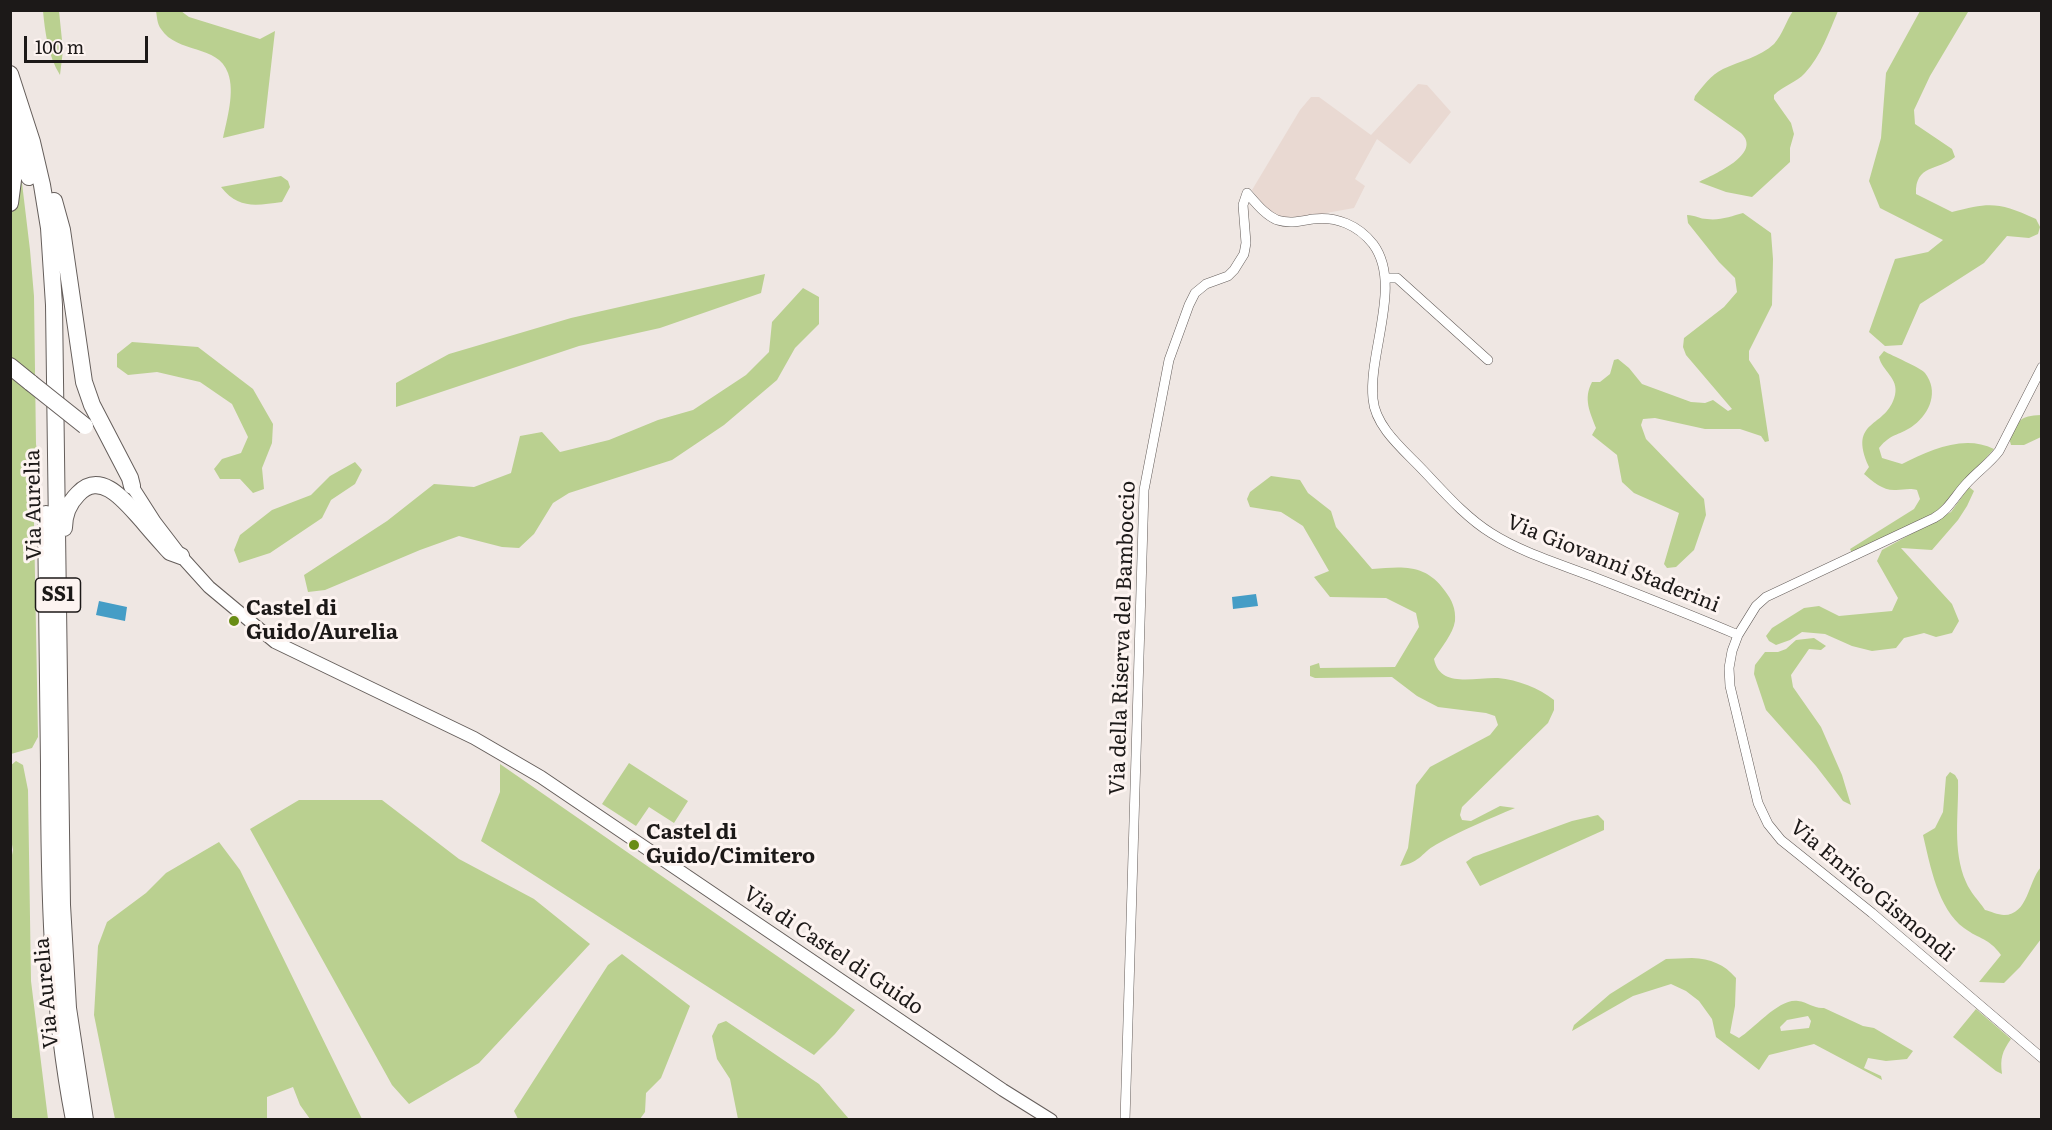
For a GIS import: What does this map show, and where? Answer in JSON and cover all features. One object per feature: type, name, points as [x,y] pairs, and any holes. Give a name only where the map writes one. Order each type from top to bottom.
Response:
[{"type":"highway","points":[[10,60],[28,109],[62,230],[84,382],[92,405],[132,486]]},
{"type":"highway","name":"Via Aurelia","points":[[10,74],[33,142],[49,228],[54,305],[62,905],[68,1008],[86,1119]]},
{"type":"highway","name":"Via Aurelia","points":[[10,108],[31,187],[38,230],[43,306],[50,903],[56,1008],[74,1119]]},
{"type":"highway","points":[[10,135],[15,165],[10,203]]},
{"type":"highway","points":[[10,366],[85,426],[109,452],[132,486]]},
{"type":"highway","points":[[60,723],[66,711],[64,523],[70,503],[82,490],[91,486],[100,485],[111,489],[121,497],[170,552],[181,556]]},
{"type":"street","name":"Via Giovanni Staderini","points":[[1247,193],[1264,211],[1280,220],[1291,222],[1329,219],[1354,227],[1368,239],[1378,253],[1384,266],[1385,278],[1372,385],[1377,413],[1384,426],[1412,459],[1483,528],[1537,555],[1676,608],[1738,635]]},
{"type":"street","name":"Via della Riserva del Bamboccio","points":[[1125,1119],[1144,490],[1169,360],[1195,293],[1206,284],[1228,276],[1244,254],[1246,243],[1243,205],[1247,193]]},
{"type":"street","points":[[1385,278],[1396,279],[1488,360]]},
{"type":"street","name":"Via Enrico Gismondi","points":[[2042,367],[1999,451],[1969,481],[1944,512],[1766,597],[1756,606],[1738,635],[1730,660],[1730,686],[1758,803],[1770,827],[1781,840],[1849,894],[2042,1058]]},
{"type":"street","name":"Via di Castel di Guido","points":[[132,486],[155,522],[181,556],[217,593],[275,642],[474,738],[532,771],[1003,1090],[1051,1119]]},
{"type":"shaded area","points":[[1418,84],[1427,85],[1451,112],[1410,164],[1377,139],[1355,179],[1365,186],[1354,208],[1288,220],[1276,215],[1261,203],[1252,190],[1300,110],[1311,97],[1319,97],[1371,135]]},
{"type":"green space","points":[[43,11],[59,11],[63,50],[60,75],[50,52]]},
{"type":"green space","points":[[156,11],[181,11],[189,17],[260,39],[275,31],[264,128],[223,138],[231,97],[228,73],[216,57],[168,37],[160,27]]},
{"type":"green space","points":[[1793,11],[1838,11],[1811,66],[1802,76],[1774,95],[1774,99],[1791,123],[1794,134],[1790,148],[1790,162],[1752,197],[1726,192],[1699,182],[1725,169],[1741,156],[1746,148],[1746,141],[1741,133],[1694,100],[1695,96],[1719,71],[1756,56],[1774,44]]},
{"type":"green space","points":[[1920,11],[1971,11],[1968,12],[1930,76],[1914,110],[1915,124],[1952,149],[1955,157],[1923,173],[1917,184],[1916,194],[1952,212],[1986,205],[2013,209],[2036,219],[2040,227],[2038,234],[2029,238],[2007,236],[1984,263],[1920,304],[1902,345],[1885,346],[1869,332],[1895,259],[1928,252],[1943,240],[1880,208],[1869,181],[1881,138],[1886,73]]},
{"type":"green space","points":[[281,176],[288,181],[290,187],[282,202],[256,205],[242,203],[221,187]]},
{"type":"green space","points":[[11,181],[22,183],[34,296],[39,510],[31,516],[34,522],[38,737],[32,748],[11,754]]},
{"type":"green space","points":[[1743,213],[1771,233],[1772,305],[1749,351],[1749,360],[1759,375],[1769,441],[1765,442],[1761,436],[1740,429],[1705,429],[1655,418],[1643,419],[1641,425],[1646,439],[1704,499],[1706,515],[1694,550],[1676,567],[1667,568],[1664,564],[1679,513],[1634,493],[1622,482],[1617,455],[1592,435],[1596,428],[1588,405],[1589,388],[1592,382],[1600,382],[1610,374],[1614,360],[1618,359],[1642,384],[1691,402],[1705,403],[1713,400],[1728,411],[1732,409],[1686,355],[1683,347],[1684,338],[1724,307],[1737,292],[1735,278],[1688,223],[1687,215],[1716,219]]},
{"type":"green space","points":[[765,274],[761,293],[660,328],[579,346],[396,407],[396,383],[449,354],[571,318]]},
{"type":"green space","points":[[803,288],[819,297],[819,324],[795,348],[777,380],[724,425],[672,460],[569,493],[553,503],[534,534],[519,548],[502,547],[459,536],[325,590],[308,592],[304,575],[387,521],[434,484],[474,487],[511,473],[520,436],[542,432],[560,452],[609,440],[658,420],[693,410],[746,375],[769,352],[772,322]]},
{"type":"green space","points":[[132,342],[198,347],[253,389],[273,424],[272,443],[262,468],[264,489],[253,493],[240,479],[220,479],[214,469],[222,459],[241,453],[248,437],[232,404],[200,382],[157,372],[128,375],[117,367],[117,354]]},
{"type":"green space","points":[[1884,351],[1925,373],[1932,394],[1928,408],[1920,420],[1888,439],[1879,448],[1882,458],[1902,464],[1936,449],[1959,443],[1983,445],[1994,449],[1935,514],[1852,553],[1850,549],[1914,509],[1920,499],[1917,490],[1887,489],[1864,474],[1869,467],[1863,451],[1865,432],[1891,406],[1896,389],[1879,357]]},
{"type":"green space","points":[[2041,415],[2041,437],[2024,445],[2011,445],[2009,438],[2020,420],[2028,416]]},
{"type":"green space","points":[[355,462],[362,470],[355,484],[331,500],[322,518],[270,553],[239,563],[234,550],[240,535],[272,510],[311,495],[330,476]]},
{"type":"green space","points":[[1271,476],[1300,480],[1308,493],[1331,511],[1336,527],[1372,569],[1412,569],[1429,575],[1437,582],[1452,601],[1455,617],[1452,631],[1434,659],[1443,674],[1460,679],[1498,678],[1513,681],[1535,688],[1554,700],[1554,710],[1548,723],[1462,807],[1460,815],[1462,820],[1471,821],[1500,806],[1515,808],[1458,833],[1433,846],[1413,862],[1400,866],[1408,848],[1416,785],[1430,767],[1490,735],[1498,725],[1495,716],[1486,713],[1438,707],[1417,696],[1392,677],[1315,678],[1310,676],[1310,666],[1319,663],[1320,668],[1395,667],[1419,627],[1416,613],[1386,598],[1330,597],[1314,577],[1329,571],[1303,526],[1281,512],[1250,507],[1247,499],[1250,492]]},
{"type":"green space","points":[[1969,487],[1974,491],[1967,506],[1932,550],[1901,548],[1952,604],[1959,621],[1952,633],[1936,637],[1924,633],[1904,638],[1896,648],[1872,651],[1852,646],[1825,634],[1802,632],[1776,645],[1769,641],[1766,636],[1772,628],[1804,608],[1819,606],[1839,616],[1892,611],[1898,598],[1877,561],[1882,550],[1951,512]]},
{"type":"green space","points":[[1814,638],[1826,646],[1821,650],[1809,649],[1791,675],[1793,687],[1821,727],[1842,775],[1851,805],[1843,801],[1816,766],[1766,710],[1754,674],[1755,665],[1765,652],[1778,652],[1786,649],[1796,640]]},
{"type":"green space","points":[[16,761],[23,765],[28,790],[31,981],[48,1119],[11,1119],[10,865],[13,850],[10,833],[10,766]]},
{"type":"green space","points":[[629,763],[688,801],[674,823],[649,807],[636,826],[602,804]]},
{"type":"green space","points":[[500,764],[855,1010],[814,1055],[481,841],[500,792]]},
{"type":"green space","points":[[1950,772],[1958,780],[1957,832],[1962,870],[1970,889],[1985,910],[2004,915],[2018,910],[2027,897],[2041,867],[2041,939],[2020,967],[2004,983],[1979,982],[2001,955],[1992,945],[1955,920],[1941,898],[1929,860],[1923,835],[1935,828],[1943,812],[1946,777]]},
{"type":"green space","points":[[299,800],[382,800],[459,859],[534,899],[590,944],[479,1063],[409,1104],[392,1085],[250,829]]},
{"type":"green space","points":[[1598,815],[1604,821],[1604,830],[1480,886],[1466,862],[1473,857],[1572,821]]},
{"type":"green space","points":[[219,842],[240,870],[362,1119],[310,1119],[300,1105],[293,1087],[267,1097],[267,1119],[115,1119],[94,1015],[98,946],[107,922],[146,893],[166,873]]},
{"type":"green space","points":[[622,954],[690,1006],[661,1078],[646,1093],[645,1112],[640,1119],[518,1119],[514,1111],[608,965]]},
{"type":"green space","points":[[1692,958],[1711,961],[1727,969],[1736,978],[1735,1006],[1730,1033],[1739,1038],[1775,1009],[1791,1001],[1798,1001],[1824,1008],[1863,1026],[1874,1028],[1913,1051],[1907,1059],[1886,1061],[1868,1058],[1864,1068],[1881,1076],[1882,1080],[1814,1044],[1769,1055],[1759,1070],[1716,1037],[1712,1019],[1699,1001],[1686,991],[1671,984],[1633,996],[1572,1031],[1574,1025],[1610,994],[1666,959]],"holes":[[[1808,1016],[1811,1021],[1809,1028],[1781,1031],[1780,1027],[1787,1020]]]},
{"type":"green space","points":[[1976,1009],[2011,1039],[2002,1055],[2002,1074],[1953,1037]]},
{"type":"green space","points":[[726,1021],[819,1084],[849,1119],[738,1119],[730,1079],[717,1059],[712,1036],[718,1024]]},
{"type":"water","points":[[1256,594],[1258,606],[1233,609],[1232,597]]},
{"type":"water","points":[[99,601],[127,607],[125,621],[96,615]]},
{"type":"place","name":"Castel di Guido/Aurelia","points":[[234,621]]},
{"type":"place","name":"Castel di Guido/Cimitero","points":[[634,845]]}]
